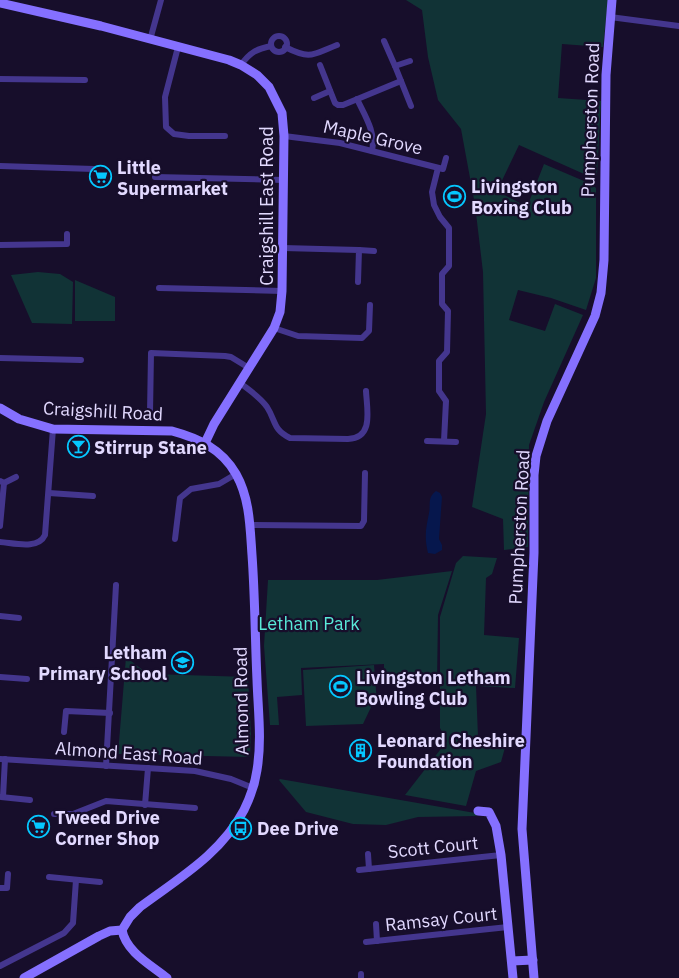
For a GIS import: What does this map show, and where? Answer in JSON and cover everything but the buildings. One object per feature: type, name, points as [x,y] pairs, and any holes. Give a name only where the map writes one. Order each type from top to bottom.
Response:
[{"type":"street","points":[[150,40],[161,0]]},
{"type":"street","name":"Pumpherston Road","points":[[534,978],[522,829],[534,553],[534,475],[536,456],[547,421],[595,316],[601,293],[604,260],[606,75],[612,0]]},
{"type":"street","name":"Craigshill East Road","points":[[0,3],[101,26],[242,64],[270,87],[282,113],[284,136],[284,244],[280,312],[274,328],[214,424],[205,443]]},
{"type":"street","points":[[610,17],[679,26]]},
{"type":"street","points":[[285,48],[286,40],[280,36],[272,39],[271,46],[273,50],[278,51],[285,48],[302,56],[309,56],[337,45]]},
{"type":"street","points":[[384,41],[411,106]]},
{"type":"street","points":[[242,64],[248,54],[258,48],[271,46]]},
{"type":"street","points":[[178,47],[166,98],[166,127],[174,134],[225,136]]},
{"type":"street","points":[[396,66],[410,61]]},
{"type":"street","points":[[320,65],[335,103],[338,105],[344,105],[401,81]]},
{"type":"street","points":[[0,79],[85,80]]},
{"type":"street","points":[[314,98],[330,91]]},
{"type":"street","points":[[357,100],[372,131],[374,142],[372,151]]},
{"type":"street","name":"Maple Grove","points":[[284,136],[327,140],[444,169],[446,158]]},
{"type":"street","points":[[0,166],[94,169]]},
{"type":"street","points":[[438,168],[432,192],[434,205],[440,217],[449,228],[449,266],[442,274],[442,304],[448,311],[447,352],[439,361],[439,391],[446,401],[444,442]]},
{"type":"street","points":[[155,177],[284,180]]},
{"type":"street","points":[[0,245],[67,244],[67,234]]},
{"type":"street","points":[[284,244],[374,251]]},
{"type":"street","points":[[358,282],[359,250]]},
{"type":"street","points":[[159,288],[282,291]]},
{"type":"street","points":[[274,328],[298,336],[362,338],[369,331],[370,305]]},
{"type":"street","points":[[150,413],[151,350],[231,357],[249,368]]},
{"type":"street","points":[[0,358],[81,360]]},
{"type":"street","points":[[240,383],[262,401],[275,426],[282,434],[290,438],[348,439],[362,436],[366,429],[366,391]]},
{"type":"street","name":"Craigshill Road","points":[[0,408],[19,419],[53,429],[172,431],[205,443]]},
{"type":"street","points":[[0,542],[35,544],[42,540],[46,528],[53,429]]},
{"type":"street","points":[[427,441],[456,442]]},
{"type":"street","name":"Almond Road","points":[[122,930],[130,917],[140,907],[208,857],[230,834],[253,788],[257,771],[260,734],[255,593],[250,525],[245,494],[236,474],[220,454],[205,443]]},
{"type":"street","points":[[250,525],[361,526],[364,521],[365,473]]},
{"type":"street","points":[[175,539],[180,498],[191,489],[219,484],[236,474]]},
{"type":"street","points":[[0,526],[2,482],[16,477]]},
{"type":"street","points":[[49,493],[93,496]]},
{"type":"street","points":[[106,766],[116,585]]},
{"type":"street","points":[[0,616],[19,618]]},
{"type":"street","points":[[0,677],[27,679]]},
{"type":"street","points":[[64,732],[66,711],[110,713]]},
{"type":"street","points":[[3,759],[2,797],[30,800]]},
{"type":"street","name":"Almond East Road","points":[[3,759],[195,771],[253,788]]},
{"type":"street","points":[[145,805],[148,768]]},
{"type":"street","points":[[54,814],[73,814],[106,801],[195,808]]},
{"type":"street","points":[[478,811],[489,812],[496,826],[513,978]]},
{"type":"street","name":"Scott Court","points":[[368,854],[369,869]]},
{"type":"street","name":"Scott Court","points":[[359,870],[500,856]]},
{"type":"street","points":[[0,888],[7,888],[8,874]]},
{"type":"street","points":[[49,877],[100,882]]},
{"type":"street","points":[[0,966],[64,933],[69,928],[73,923],[76,880]]},
{"type":"street","name":"Ramsay Court","points":[[376,924],[377,941]]},
{"type":"street","name":"Ramsay Court","points":[[366,942],[508,927]]},
{"type":"street","points":[[24,978],[99,936],[110,931],[122,930],[124,938],[133,951],[156,974],[167,978]]},
{"type":"street","points":[[512,961],[533,960]]},
{"type":"green space","points":[[406,0],[608,0],[603,47],[562,44],[558,98],[601,101],[597,175],[593,178],[519,145],[497,191],[527,207],[544,164],[591,184],[596,188],[596,278],[586,310],[551,298],[518,290],[509,320],[545,331],[555,304],[583,315],[544,402],[529,445],[528,547],[504,550],[503,519],[472,507],[486,414],[483,272],[475,205],[461,129],[438,100],[428,57],[422,10]]},
{"type":"green space","points":[[38,272],[60,274],[73,282],[72,324],[32,323],[11,275]]},
{"type":"green space","points":[[75,280],[115,297],[115,321],[75,321]]},
{"type":"green space","points":[[463,556],[497,558],[492,574],[486,578],[484,635],[519,638],[515,688],[476,686],[478,737],[506,744],[501,762],[476,771],[466,806],[405,795],[447,741],[440,728],[440,617],[456,563]]},
{"type":"green space","name":"Letham Park","points":[[452,571],[438,615],[437,682],[384,685],[384,664],[301,668],[302,695],[277,697],[279,725],[270,725],[264,646],[268,580],[377,580]]},
{"type":"green space","points":[[126,657],[151,674],[248,677],[251,734],[250,757],[118,754]]},
{"type":"green space","name":"Livingston Letham Bowling Club","points":[[374,665],[377,703],[372,705],[363,724],[306,726],[303,670]]},
{"type":"green space","points":[[280,779],[475,813],[477,816],[418,817],[386,825],[353,824],[306,812]]},
{"type":"shaded area","points":[[436,491],[442,497],[439,539],[442,550],[435,554],[428,553],[426,528],[430,498]]},
{"type":"place","name":"Little Supermarket","points":[[101,177]]},
{"type":"place","name":"Livingston Boxing Club","points":[[455,196]]},
{"type":"place","name":"Stirrup Stane","points":[[78,447]]},
{"type":"place","name":"Letham Primary School","points":[[183,662]]},
{"type":"place","name":"Livingston Letham Bowling Club","points":[[340,687]]},
{"type":"place","name":"Leonard Cheshire Foundation","points":[[361,750]]},
{"type":"place","name":"Tweed Drive Corner Shop","points":[[39,827]]},
{"type":"place","name":"Dee Drive","points":[[241,828]]}]
